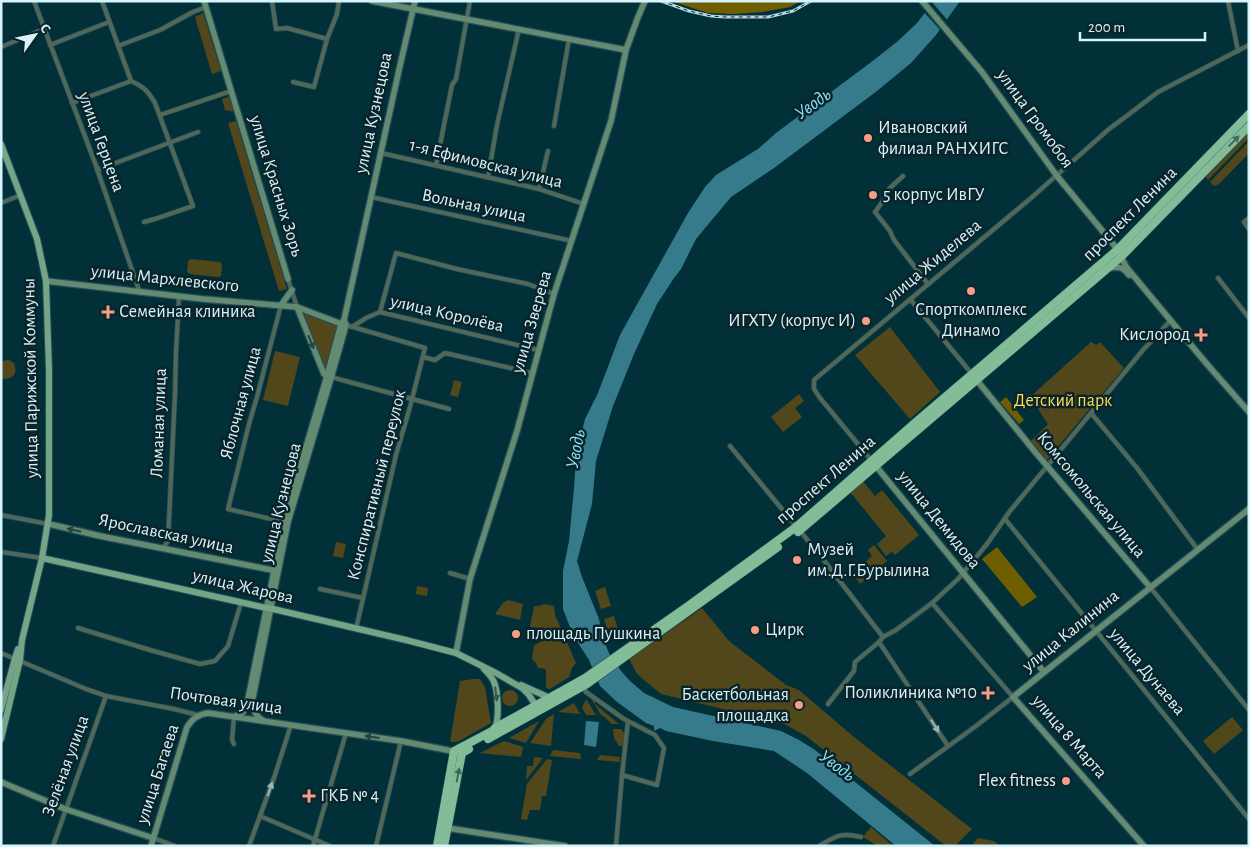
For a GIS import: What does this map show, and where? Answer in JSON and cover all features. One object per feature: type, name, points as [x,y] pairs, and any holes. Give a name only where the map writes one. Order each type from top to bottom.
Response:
[{"type":"highway","name":"проспект Ленина","points":[[975,377],[1107,269],[1249,114]]},
{"type":"highway","name":"проспект Ленина","points":[[458,752],[585,683],[798,529],[1119,254],[1249,126]]},
{"type":"highway","name":"проспект Ленина","points":[[458,752],[495,728],[538,708],[550,698],[585,683]]},
{"type":"highway","points":[[444,846],[458,752]]},
{"type":"highway","points":[[437,846],[458,752]]},
{"type":"main road","points":[[372,1],[626,50]]},
{"type":"main road","name":"улица Кузнецова","points":[[276,571],[284,522],[346,324],[371,197],[415,1]]},
{"type":"main road","name":"улица Зверева","points":[[456,653],[470,579],[517,432],[554,294],[611,121],[626,50],[645,1]]},
{"type":"main road","name":"улица Громобоя","points":[[922,1],[982,72],[1057,176],[1119,254],[1127,268],[1249,418]]},
{"type":"main road","name":"улица Красных Зорь","points":[[205,4],[288,279]]},
{"type":"main road","name":"улица Парижской Коммуны","points":[[1,144],[40,250],[46,281],[49,379],[48,524],[42,558],[17,659]]},
{"type":"main road","name":"улица Громобоя","points":[[1119,254],[1125,270],[1249,412]]},
{"type":"main road","points":[[1107,269],[1119,267],[1125,270]]},
{"type":"main road","name":"улица Мархлевского","points":[[46,281],[179,297],[297,306],[346,324]]},
{"type":"main road","points":[[281,306],[292,290]]},
{"type":"main road","name":"улица Красных Зорь","points":[[297,306],[324,374],[329,377]]},
{"type":"main road","name":"улица Кузнецова","points":[[234,717],[243,712],[247,704],[288,522],[329,377]]},
{"type":"main road","name":"Комсомольская улица","points":[[975,377],[1047,466],[1150,587]]},
{"type":"main road","name":"улица Демидова","points":[[873,463],[1044,672]]},
{"type":"main road","name":"улица Калинина","points":[[1013,697],[1249,509]]},
{"type":"main road","name":"Ярославская улица","points":[[48,524],[276,571]]},
{"type":"main road","name":"улица Жарова","points":[[42,558],[406,640],[456,653],[475,662]]},
{"type":"main road","name":"улица Кузнецова","points":[[264,721],[254,712],[252,702],[268,608]]},
{"type":"main road","points":[[1,710],[17,659]]},
{"type":"main road","points":[[1,739],[17,659]]},
{"type":"main road","points":[[475,662],[522,688],[538,708]]},
{"type":"main road","points":[[475,662],[490,675],[496,687],[497,720],[496,726],[492,731]]},
{"type":"main road","points":[[509,680],[550,698]]},
{"type":"main road","name":"улица 8 Марта","points":[[1013,697],[1144,846]]},
{"type":"main road","name":"Почтовая улица","points":[[198,715],[208,713],[401,741],[458,752]]},
{"type":"main road","name":"улица Багаева","points":[[151,846],[187,727],[198,715]]},
{"type":"main road","points":[[1,782],[66,809],[153,838]]},
{"type":"main road","points":[[447,828],[565,846]]},
{"type":"street","name":"улица Герцена","points":[[34,1],[97,170],[140,293]]},
{"type":"street","points":[[102,1],[131,81]]},
{"type":"street","points":[[272,1],[276,29],[287,28],[327,39]]},
{"type":"street","points":[[293,82],[314,87],[340,1]]},
{"type":"street","points":[[436,165],[452,85],[456,79],[470,1]]},
{"type":"street","points":[[1228,1],[1238,51]]},
{"type":"street","points":[[118,46],[160,30],[205,4]]},
{"type":"street","points":[[50,45],[109,22]]},
{"type":"street","points":[[1,47],[44,29]]},
{"type":"street","points":[[488,177],[497,125],[519,29]]},
{"type":"street","points":[[554,126],[569,39]]},
{"type":"street","name":"улица Жиделева","points":[[813,386],[814,380],[1109,130],[1151,97],[1249,45]]},
{"type":"street","points":[[72,103],[131,81],[141,85],[149,92],[160,116],[193,206],[144,222]]},
{"type":"street","points":[[160,116],[231,91]]},
{"type":"street","points":[[97,170],[198,132]]},
{"type":"street","points":[[539,189],[548,151]]},
{"type":"street","name":"1-я Ефимовская улица","points":[[381,153],[539,189],[584,204]]},
{"type":"street","points":[[903,176],[890,188],[875,212],[928,284]]},
{"type":"street","points":[[1,203],[21,195]]},
{"type":"street","name":"Вольная улица","points":[[371,197],[572,241]]},
{"type":"street","points":[[1249,218],[1244,222],[1249,229]]},
{"type":"street","points":[[380,312],[396,253],[457,269],[528,284],[554,294]]},
{"type":"street","points":[[1218,278],[1249,318]]},
{"type":"street","name":"улица Красных Зорь","points":[[288,279],[297,306]]},
{"type":"street","name":"Ломаная улица","points":[[162,548],[168,541],[179,297]]},
{"type":"street","name":"Комсомольская улица","points":[[910,299],[975,377]]},
{"type":"street","name":"Яблочная улица","points":[[281,306],[228,509],[284,522]]},
{"type":"street","name":"улица Королёва","points":[[346,324],[380,312],[538,350]]},
{"type":"street","points":[[828,704],[854,670],[855,662],[884,637],[932,603],[963,573],[1028,489],[1169,321]]},
{"type":"street","name":"улица Мархлевского","points":[[346,324],[425,348]]},
{"type":"street","name":"Конспиративный переулок","points":[[356,629],[396,455],[425,348]]},
{"type":"street","points":[[423,357],[435,360],[445,353],[532,373]]},
{"type":"street","points":[[329,377],[449,409]]},
{"type":"street","name":"улица Демидова","points":[[813,386],[820,398],[873,463]]},
{"type":"street","points":[[1091,413],[1137,468],[1198,550]]},
{"type":"street","points":[[730,446],[884,637]]},
{"type":"street","points":[[1,515],[48,524]]},
{"type":"street","name":"улица Дунаева","points":[[1005,519],[1249,819]]},
{"type":"street","name":"улица Жарова","points":[[1,552],[42,558]]},
{"type":"street","points":[[450,573],[470,579]]},
{"type":"street","name":"Комсомольская улица","points":[[1150,587],[1249,710]]},
{"type":"street","points":[[320,589],[364,598]]},
{"type":"street","points":[[78,628],[200,664],[215,661],[228,646],[241,602]]},
{"type":"street","name":"улица 8 Марта","points":[[932,603],[1013,697]]},
{"type":"street","points":[[879,642],[948,746]]},
{"type":"street","name":"Почтовая улица","points":[[1,653],[106,696],[198,715]]},
{"type":"street","points":[[585,683],[586,692],[628,721],[655,735],[664,748],[657,785],[622,775]]},
{"type":"street","name":"Зелёная улица","points":[[53,846],[106,696]]},
{"type":"street","name":"улица Калинина","points":[[910,774],[1013,697]]},
{"type":"street","points":[[234,717],[232,740],[234,744]]},
{"type":"street","points":[[616,846],[628,721]]},
{"type":"street","points":[[250,846],[291,725]]},
{"type":"street","points":[[314,846],[346,733]]},
{"type":"street","points":[[376,846],[401,741]]},
{"type":"street","points":[[260,816],[330,846]]},
{"type":"street","points":[[819,846],[837,836],[849,834],[861,837]]},
{"type":"street","points":[[153,838],[175,846]]},
{"type":"green space","points":[[203,13],[221,71],[212,74],[195,17]]},
{"type":"green space","points":[[230,96],[235,112],[225,110],[222,99]]},
{"type":"green space","points":[[236,121],[287,289],[279,291],[228,123]]},
{"type":"green space","points":[[1249,131],[1249,138],[1208,180],[1205,176]]},
{"type":"green space","points":[[1249,141],[1249,153],[1219,184],[1214,186],[1210,182]]},
{"type":"green space","points":[[191,259],[220,262],[222,265],[221,276],[190,274],[187,272],[188,261]]},
{"type":"green space","points":[[303,312],[335,324],[339,330],[328,367],[325,368]]},
{"type":"green space","points":[[890,327],[940,392],[910,419],[855,355]]},
{"type":"green space","name":"Детский парк","points":[[1091,342],[1096,345],[1100,342],[1124,368],[1046,461],[1030,442],[1048,424],[1030,397]]},
{"type":"green space","points":[[275,351],[300,357],[288,406],[263,400]]},
{"type":"green space","points":[[9,360],[14,363],[14,376],[1,379],[1,361]]},
{"type":"green space","points":[[454,380],[462,382],[458,397],[450,395]]},
{"type":"green space","points":[[799,394],[804,401],[795,408],[802,417],[783,432],[771,417]]},
{"type":"green space","points":[[392,415],[400,417],[396,431],[388,429]]},
{"type":"green space","points":[[863,481],[875,496],[882,490],[919,535],[895,555],[892,552],[886,556],[877,544],[886,536],[850,492]]},
{"type":"green space","points":[[336,542],[346,544],[343,558],[333,556]]},
{"type":"green space","points":[[874,545],[887,561],[860,584],[855,577],[867,567],[864,563],[872,556],[868,550]]},
{"type":"green space","points":[[417,586],[428,588],[427,596],[416,594]]},
{"type":"green space","points":[[605,587],[611,606],[601,609],[595,591]]},
{"type":"green space","points":[[508,600],[523,604],[520,620],[495,614],[503,603]]},
{"type":"green space","points":[[544,604],[554,606],[555,615],[576,663],[569,677],[550,689],[546,688],[546,669],[538,668],[532,659],[534,645],[541,641],[542,638],[538,628],[530,627],[534,606]]},
{"type":"green space","points":[[702,608],[729,641],[786,685],[799,690],[854,737],[972,829],[955,846],[946,846],[806,736],[784,724],[661,694],[637,674],[629,659]]},
{"type":"green space","points":[[614,616],[620,636],[611,640],[604,619]]},
{"type":"green space","points":[[480,679],[485,687],[491,723],[459,741],[450,742],[460,681]]},
{"type":"green space","points":[[510,690],[518,698],[510,706],[502,698]]},
{"type":"green space","points":[[590,697],[595,701],[595,704],[619,724],[611,724],[601,715]]},
{"type":"green space","points":[[586,699],[596,715],[586,715],[582,708]]},
{"type":"green space","points":[[574,703],[580,714],[558,712]]},
{"type":"green space","points":[[554,714],[551,746],[530,743],[546,719]]},
{"type":"green space","points":[[1232,717],[1243,730],[1214,754],[1203,741]]},
{"type":"green space","points":[[539,721],[526,743],[509,738]]},
{"type":"green space","points":[[613,729],[621,729],[625,734],[624,746],[619,746],[614,738]]},
{"type":"green space","points":[[504,741],[523,747],[521,757],[480,753]]},
{"type":"green space","points":[[553,750],[580,753],[581,759],[550,756]]},
{"type":"green space","points":[[600,755],[620,757],[620,762],[597,760]]},
{"type":"green space","points":[[534,757],[543,758],[526,780],[527,766],[533,766]]},
{"type":"green space","points":[[547,759],[552,760],[546,796],[542,796],[540,810],[530,810],[527,820],[521,819],[527,784]]},
{"type":"green space","points":[[871,827],[893,846],[878,846],[863,837]]},
{"type":"green space","points":[[978,838],[994,841],[1000,846],[971,846]]},
{"type":"shaded area","points":[[671,1],[800,1],[790,7],[763,12],[734,14],[708,13]]},
{"type":"shaded area","points":[[1006,397],[1024,420],[1019,424],[1000,402]]},
{"type":"shaded area","points":[[997,547],[1037,597],[1022,607],[982,559]]},
{"type":"water","name":"Уводь","points":[[934,1],[960,1],[936,35],[911,63],[877,91],[774,168],[731,197],[696,239],[681,269],[657,304],[613,406],[596,461],[592,504],[577,561],[599,619],[603,639],[609,653],[630,681],[644,693],[673,707],[781,731],[799,740],[815,750],[935,846],[896,846],[807,773],[774,751],[713,741],[660,728],[654,731],[654,726],[646,723],[617,702],[600,686],[589,660],[573,635],[563,609],[563,571],[569,541],[576,457],[585,419],[598,393],[620,335],[688,213],[705,187],[716,175],[758,149],[776,133],[898,41],[917,23]]},
{"type":"water","points":[[586,721],[599,722],[596,747],[584,745]]},
{"type":"pier","points":[[931,1],[949,22],[942,32],[923,11]]},
{"type":"railway","points":[[661,1],[689,11],[725,17],[768,17],[793,11],[811,1]]},
{"type":"place","name":"Ивановский филиал РАНХИГС","points":[[868,138]]},
{"type":"place","name":"5 корпус ИвГУ","points":[[873,195]]},
{"type":"place","name":"Спорткомплекс Динамо","points":[[971,291]]},
{"type":"place","name":"Семейная клиника","points":[[108,312]]},
{"type":"place","name":"ИГХТУ (корпус И)","points":[[866,321]]},
{"type":"place","name":"Кислород","points":[[1201,335]]},
{"type":"place","name":"Музей им.Д.Г.Бурылина","points":[[797,560]]},
{"type":"place","name":"Цирк","points":[[755,630]]},
{"type":"place","name":"площадь Пушкина","points":[[516,634]]},
{"type":"place","name":"Поликлиника №10","points":[[988,693]]},
{"type":"place","name":"Баскетбольная площадка","points":[[799,705]]},
{"type":"place","name":"Flex fitness","points":[[1066,781]]},
{"type":"place","name":"ГКБ № 4","points":[[309,796]]}]
